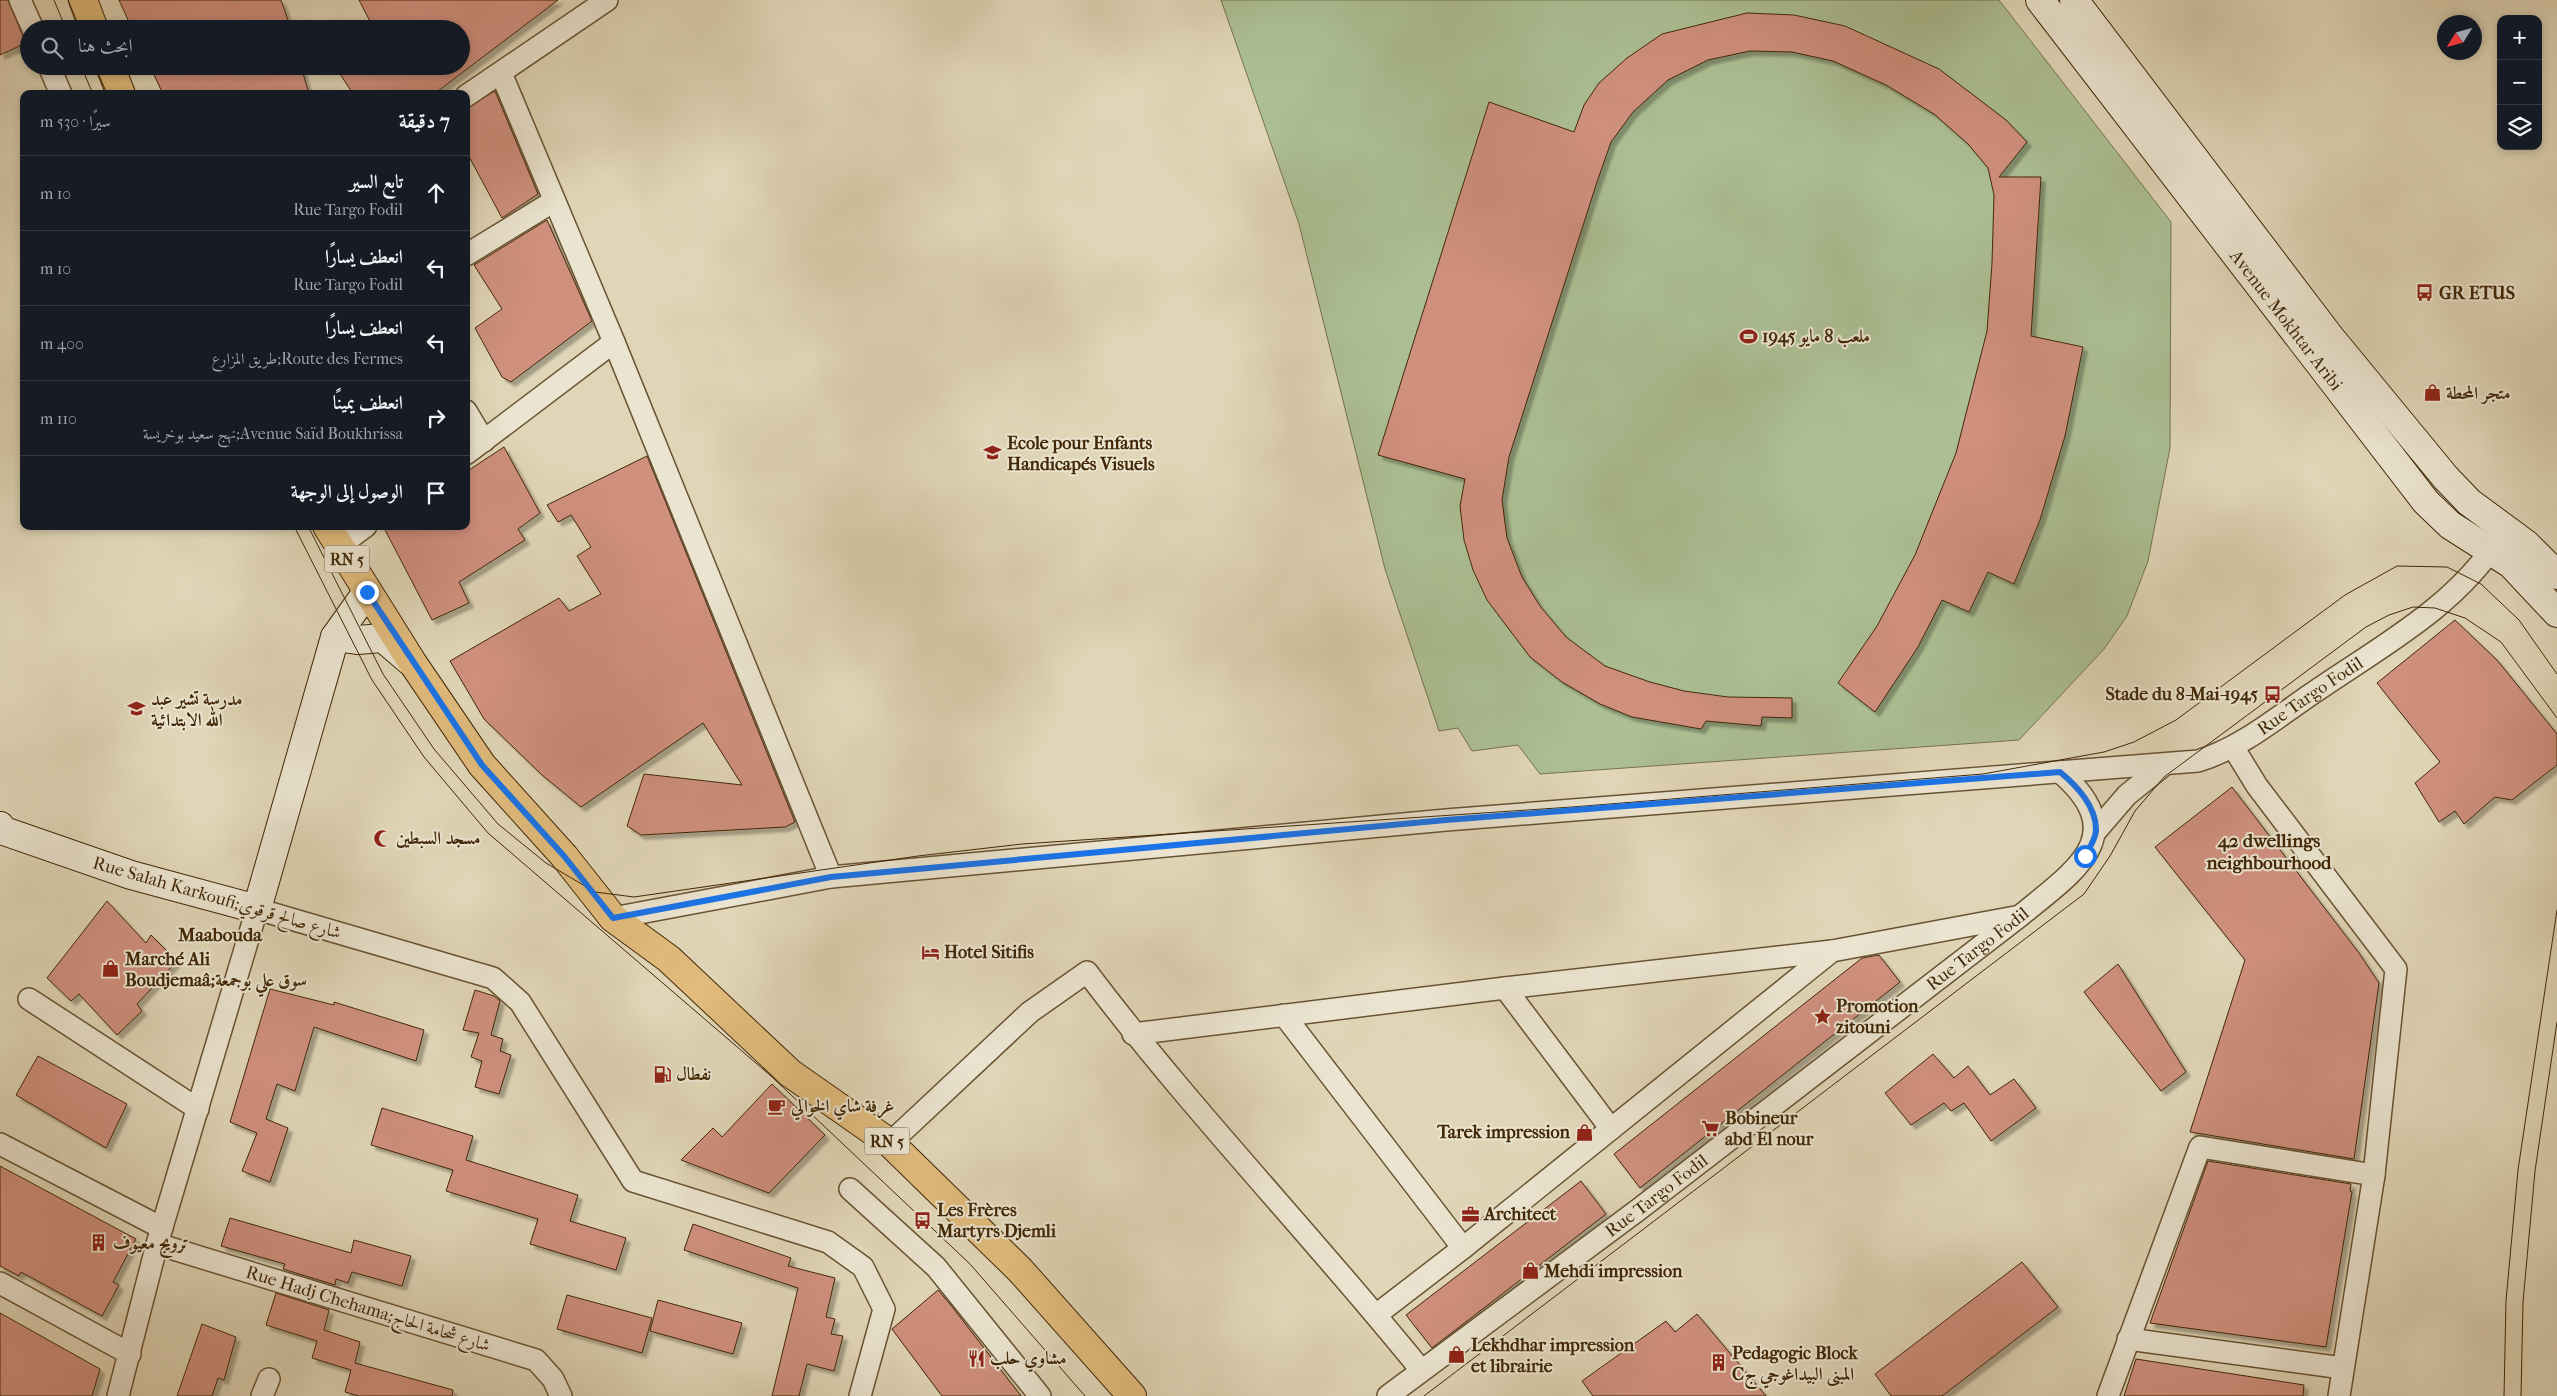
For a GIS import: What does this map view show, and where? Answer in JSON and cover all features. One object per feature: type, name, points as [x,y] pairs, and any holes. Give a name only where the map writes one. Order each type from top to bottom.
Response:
[{"type":"main road","points":[[83,0],[91,20]]},
{"type":"main road","name":"Avenue Mokhtar Aribi","points":[[2040,0],[2426,502],[2450,525],[2523,575],[2557,613]]},
{"type":"main road","name":"Avenue Mokhtar Aribi","points":[[2074,0],[2346,356],[2446,478],[2469,502],[2526,544],[2557,575]]},
{"type":"main road","points":[[114,75],[119,90]]},
{"type":"main road","name":"RN 5","points":[[333,536],[412,662],[482,765],[564,856],[613,918],[669,959],[790,1073],[890,1143],[1020,1270],[1132,1396]]},
{"type":"main road","points":[[257,909],[335,637],[367,592]]},
{"type":"main road","points":[[335,637],[357,640],[383,638],[412,662]]},
{"type":"main road","name":"Rue Salah Karkoufi;شارع صالح قرقوي","points":[[0,826],[4,831],[131,875],[257,909]]},
{"type":"street","points":[[20,0],[29,20]]},
{"type":"street","points":[[470,93],[607,0]]},
{"type":"street","points":[[501,73],[614,342],[831,877]]},
{"type":"street","points":[[53,75],[59,90]]},
{"type":"street","points":[[470,253],[554,201]]},
{"type":"street","points":[[470,451],[614,342]]},
{"type":"street","points":[[470,418],[484,442]]},
{"type":"street","name":"Rue Targo Fodil","points":[[1388,1396],[1420,1370],[1638,1210],[2020,916],[2074,870],[2085,856],[2096,831],[2127,795],[2164,764],[2198,761],[2233,747],[2416,622],[2468,578],[2490,551],[2504,528]]},
{"type":"street","points":[[333,536],[353,530]]},
{"type":"street","points":[[2233,747],[2257,786],[2396,969],[2374,1175],[2339,1396]]},
{"type":"street","points":[[613,918],[831,877],[1446,820],[2164,764]]},
{"type":"street","points":[[2060,772],[2084,797],[2092,813],[2096,831]]},
{"type":"street","points":[[118,1396],[160,1236],[257,909]]},
{"type":"street","name":"Rue Salah Karkoufi;شارع صالح قرقوي","points":[[257,909],[493,978],[520,1002],[633,1181],[828,1242],[863,1267],[884,1309],[860,1396]]},
{"type":"street","points":[[1133,1034],[1504,988],[1832,951],[2020,916]]},
{"type":"street","points":[[1376,1315],[1463,1248],[1832,951]]},
{"type":"street","points":[[890,1143],[1030,1012],[1087,972],[1133,1034],[1376,1315],[1420,1370]]},
{"type":"street","points":[[1504,988],[1611,1129]]},
{"type":"street","points":[[29,999],[198,1109]]},
{"type":"street","points":[[1284,1015],[1463,1248]]},
{"type":"street","name":"Rue Hadj Chehama;شارع شحامة الحاج","points":[[0,1144],[160,1236],[536,1360],[553,1379],[561,1396]]},
{"type":"street","points":[[2108,1396],[2200,1147],[2374,1175]]},
{"type":"street","points":[[850,1189],[936,1267],[1040,1396]]},
{"type":"street","points":[[0,1283],[130,1354]]},
{"type":"street","points":[[2128,1340],[2343,1368]]},
{"type":"green space","name":"ملعب 8 مايو 1945","points":[[1221,0],[1999,0],[2171,222],[2170,448],[2148,561],[2127,616],[2104,649],[2019,740],[1540,774],[1518,745],[1472,751],[1458,728],[1439,731],[1385,569],[1299,224]]},
{"type":"building","points":[[0,0],[8,0],[20,29],[20,46],[0,55]]},
{"type":"building","points":[[119,0],[281,0],[288,20],[128,20]]},
{"type":"building","points":[[359,0],[558,0],[470,67],[470,20],[369,20]]},
{"type":"building","points":[[1747,13],[1794,15],[1845,26],[1939,69],[2006,120],[2027,142],[1999,177],[2041,177],[2031,336],[2083,347],[2065,436],[2040,520],[2014,584],[1988,572],[1969,612],[1942,600],[1918,647],[1875,712],[1838,683],[1877,626],[1915,555],[1956,453],[1987,331],[1994,195],[1988,168],[1968,144],[1934,114],[1886,85],[1833,61],[1792,52],[1750,51],[1708,60],[1668,80],[1633,112],[1611,142],[1596,185],[1509,457],[1502,500],[1507,538],[1522,577],[1540,606],[1566,637],[1605,666],[1650,682],[1684,691],[1728,697],[1792,698],[1792,718],[1762,717],[1761,726],[1706,721],[1701,729],[1632,717],[1600,704],[1562,682],[1530,657],[1487,600],[1473,570],[1464,540],[1460,506],[1465,479],[1378,455],[1489,102],[1574,132],[1584,105],[1599,83],[1627,58],[1662,34]]},
{"type":"building","points":[[154,75],[304,75],[308,90],[161,90]]},
{"type":"building","points":[[341,75],[459,75],[439,90],[350,90]]},
{"type":"building","points":[[495,91],[538,194],[502,218],[470,158],[470,106]]},
{"type":"building","points":[[547,220],[592,321],[511,382],[502,377],[475,328],[502,309],[474,265]]},
{"type":"building","points":[[504,447],[540,513],[518,529],[525,540],[459,582],[469,603],[432,620],[385,530],[470,530],[470,469]]},
{"type":"building","points":[[647,456],[795,822],[785,827],[641,835],[627,826],[644,774],[742,785],[703,723],[581,807],[542,775],[484,719],[450,661],[559,598],[569,611],[601,594],[577,556],[591,547],[571,515],[558,522],[547,505]]},
{"type":"building","points":[[2455,620],[2497,660],[2557,734],[2557,765],[2512,800],[2495,797],[2464,824],[2455,811],[2439,822],[2415,783],[2440,762],[2377,683]]},
{"type":"building","points":[[2232,787],[2359,953],[2379,983],[2354,1159],[2190,1132],[2245,960],[2155,847]]},
{"type":"building","name":"Marché Ali Boudjemaâ;سوق علي بوجمعة","points":[[107,901],[146,943],[151,935],[177,961],[137,1004],[142,1011],[117,1035],[79,994],[71,1001],[47,978]]},
{"type":"building","points":[[1879,955],[1900,982],[1640,1188],[1614,1154],[1862,958]]},
{"type":"building","points":[[2118,964],[2186,1072],[2161,1091],[2084,992]]},
{"type":"building","points":[[270,989],[334,1005],[334,1002],[424,1030],[416,1061],[314,1027],[295,1091],[277,1084],[266,1119],[288,1128],[270,1182],[242,1171],[257,1133],[230,1122]]},
{"type":"building","points":[[475,990],[494,996],[500,1001],[491,1035],[503,1039],[500,1051],[511,1055],[499,1094],[475,1087],[482,1061],[471,1057],[479,1033],[463,1030]]},
{"type":"building","points":[[1933,1054],[1954,1078],[1968,1066],[1990,1095],[2014,1079],[2036,1108],[1991,1141],[1964,1103],[1951,1111],[1944,1103],[1911,1125],[1885,1093]]},
{"type":"building","points":[[38,1056],[127,1104],[106,1148],[16,1095]]},
{"type":"building","points":[[772,1084],[825,1135],[769,1193],[681,1160],[713,1128],[722,1137]]},
{"type":"building","points":[[382,1108],[473,1136],[466,1160],[578,1195],[570,1221],[626,1238],[616,1270],[530,1244],[538,1219],[446,1191],[453,1170],[371,1145]]},
{"type":"building","points":[[2208,1161],[2351,1184],[2350,1191],[2352,1192],[2326,1347],[2150,1323]]},
{"type":"building","name":"ترويج معيوف","points":[[0,1166],[136,1239],[113,1282],[119,1285],[102,1316],[21,1272],[19,1276],[0,1266]]},
{"type":"building","points":[[1581,1181],[1606,1214],[1432,1348],[1406,1315]]},
{"type":"building","points":[[230,1218],[351,1253],[354,1240],[411,1256],[402,1286],[352,1272],[348,1283],[336,1279],[335,1285],[283,1269],[285,1264],[221,1246]]},
{"type":"building","points":[[693,1224],[791,1258],[788,1266],[835,1278],[826,1317],[835,1319],[831,1334],[843,1336],[834,1371],[807,1364],[799,1396],[772,1396],[798,1288],[684,1250]]},
{"type":"building","points":[[2022,1262],[2058,1307],[1942,1396],[1891,1396],[1875,1374]]},
{"type":"building","points":[[938,1290],[1021,1396],[942,1396],[892,1329]]},
{"type":"building","points":[[276,1293],[329,1310],[324,1330],[360,1342],[355,1363],[453,1390],[452,1396],[359,1396],[345,1392],[351,1370],[312,1358],[317,1341],[266,1325]]},
{"type":"building","points":[[567,1295],[652,1318],[642,1353],[557,1329]]},
{"type":"building","points":[[658,1300],[742,1323],[733,1354],[650,1331]]},
{"type":"building","points":[[0,1313],[100,1369],[92,1396],[0,1396]]},
{"type":"building","points":[[1697,1314],[1766,1396],[1593,1396],[1582,1381],[1666,1321],[1675,1332]]},
{"type":"building","points":[[202,1324],[236,1337],[224,1380],[218,1378],[212,1396],[177,1396]]},
{"type":"building","points":[[2136,1359],[2304,1385],[2303,1396],[2124,1396]]},
{"type":"tram line","points":[[54,0],[62,20]]},
{"type":"tram line","points":[[68,0],[76,20]]},
{"type":"tram line","points":[[85,75],[91,90]]},
{"type":"tram line","points":[[99,75],[105,90]]},
{"type":"tram line","points":[[296,530],[372,680],[424,757],[488,833],[771,1076],[970,1264],[1085,1396]]},
{"type":"tram line","points":[[310,530],[383,674],[434,749],[498,824],[546,863],[595,892],[634,897],[918,856],[1022,844],[1572,807],[1983,774],[2104,752],[2134,742],[2176,720],[2345,595],[2397,566],[2447,567],[2481,584],[2519,620],[2557,674]]},
{"type":"tram line","points":[[1424,1396],[2084,894],[2110,856],[2135,811],[2164,777],[2366,627],[2389,615],[2413,607],[2435,608],[2465,618],[2501,642],[2557,718]]},
{"type":"tram line","points":[[2504,1396],[2506,1301],[2518,1170],[2557,910]]},
{"type":"tram line","points":[[2521,1396],[2523,1302],[2535,1171],[2557,1022]]},
{"type":"place","name":"GR ETUS","points":[[2425,293]]},
{"type":"place","name":"ملعب 8 مايو 1945","points":[[1748,336]]},
{"type":"place","name":"متجر المحطة","points":[[2432,393]]},
{"type":"place","name":"Ecole pour Enfants Handicapés Visuels","points":[[993,453]]},
{"type":"place","name":"Stade du 8-Mai-1945","points":[[2272,694]]},
{"type":"place","name":"مدرسة تشير عبد الله الابتدائية","points":[[137,709]]},
{"type":"place","name":"مسجد السبطين","points":[[382,838]]},
{"type":"place","name":"Hotel Sitifis","points":[[930,952]]},
{"type":"place","name":"Marché Ali Boudjemaâ;سوق علي بوجمعة","points":[[111,969]]},
{"type":"place","name":"Promotion zitouni","points":[[1822,1016]]},
{"type":"place","name":"نفطال","points":[[662,1074]]},
{"type":"place","name":"غرفة شاي الخوالي","points":[[777,1106]]},
{"type":"place","name":"Bobineur abd El nour","points":[[1711,1128]]},
{"type":"place","name":"Tarek impression","points":[[1584,1132]]},
{"type":"place","name":"Architect","points":[[1470,1214]]},
{"type":"place","name":"Les Frères Martyrs Djemli","points":[[923,1220]]},
{"type":"place","name":"ترويج معيوف","points":[[99,1243]]},
{"type":"place","name":"Mehdi impression","points":[[1530,1271]]},
{"type":"place","name":"Lekhdhar impression et librairie","points":[[1457,1355]]},
{"type":"place","name":"مشاوي حلب","points":[[976,1358]]},
{"type":"place","name":"Pedagogic Block Cالمبنى البيداغوجي ج","points":[[1718,1363]]},
{"type":"district","name":"42 dwellings neighbourhood","points":[[2269,852]]},
{"type":"district","name":"Maabouda","points":[[220,935]]},
{"type":"route","points":[[367,592],[482,765],[564,856],[613,918],[831,877],[1446,820],[2027,773],[2060,772],[2073,783],[2084,797],[2092,813],[2096,831],[2092,844],[2085,856]]}]
